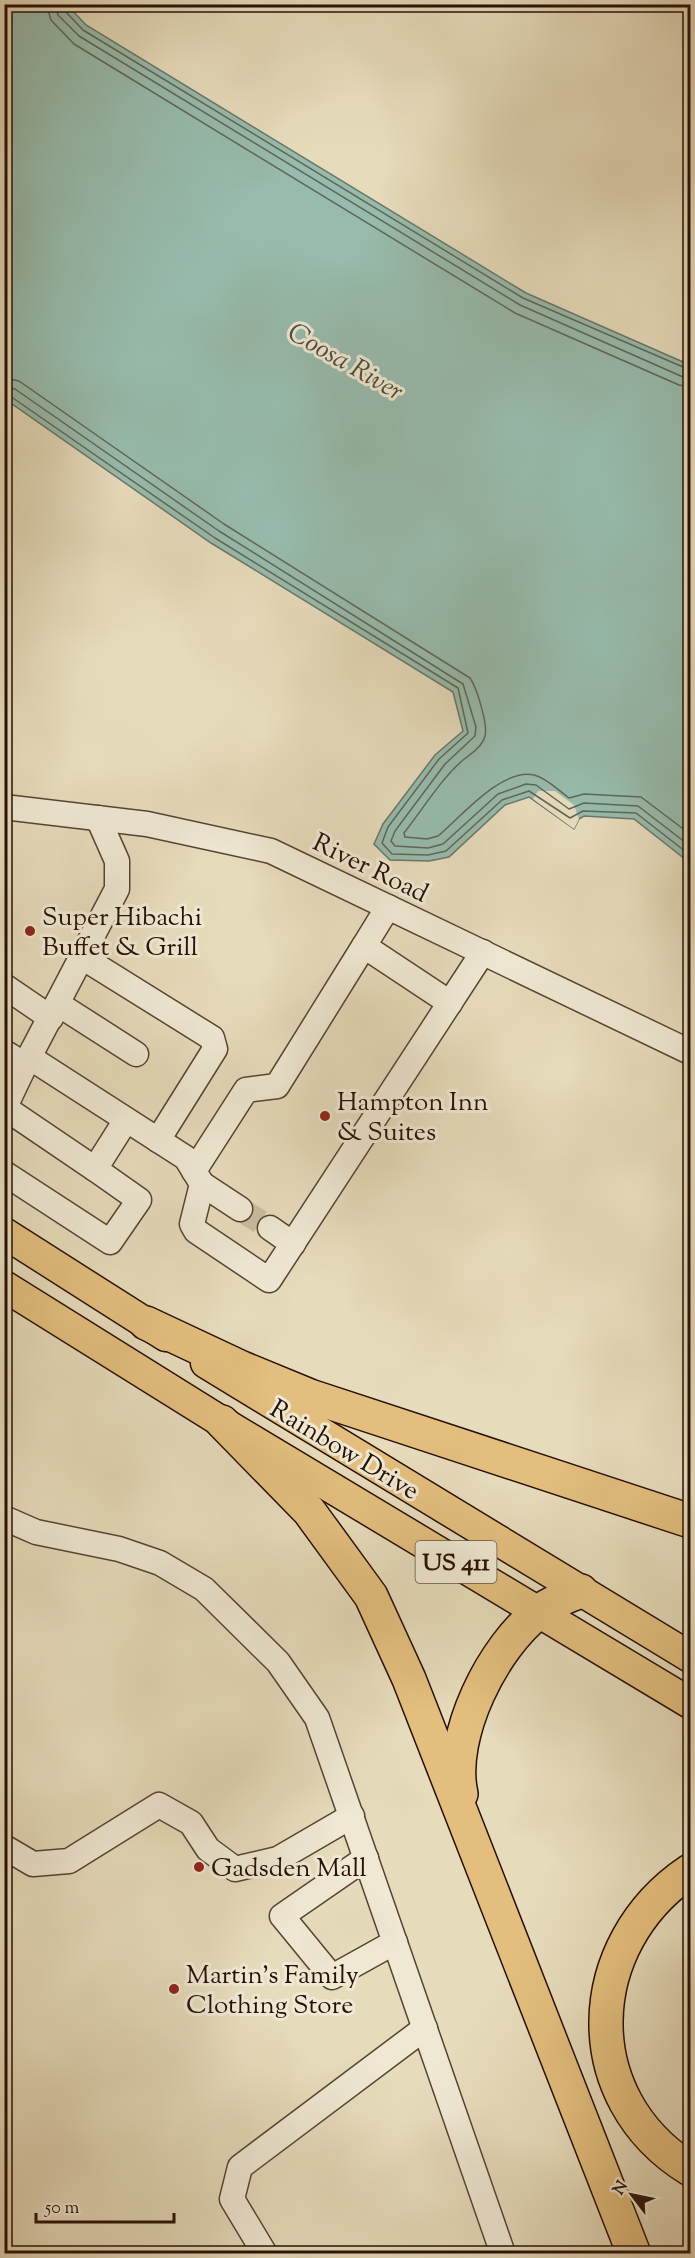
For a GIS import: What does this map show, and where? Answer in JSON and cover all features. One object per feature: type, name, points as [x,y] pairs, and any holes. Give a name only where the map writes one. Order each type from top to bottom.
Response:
[{"type":"highway","points":[[146,1323],[242,1368],[310,1396],[690,1521]]},
{"type":"highway","points":[[222,1422],[309,1511],[371,1596],[409,1679],[634,2253]]},
{"type":"highway","points":[[471,1839],[458,1779],[461,1749],[474,1705],[494,1665],[516,1634],[539,1612],[566,1596],[581,1592]]},
{"type":"highway","points":[[690,1871],[674,1882],[645,1910],[624,1944],[609,1986],[606,2030],[615,2074],[634,2114],[662,2148],[690,2169]]},
{"type":"main road","name":"Rainbow Drive","points":[[4,1233],[242,1386],[690,1657]]},
{"type":"main road","name":"Rainbow Drive","points":[[4,1286],[222,1422],[690,1703]]},
{"type":"street","name":"River Road","points":[[4,807],[147,824],[272,850],[690,1052]]},
{"type":"street","points":[[4,1173],[110,1242],[139,1200],[5,1108],[27,1061],[117,889],[117,861],[98,818]]},
{"type":"street","points":[[388,907],[277,1086],[246,1090],[198,1178],[192,1224],[196,1231],[269,1280],[483,952]]},
{"type":"street","points":[[364,946],[450,1004]]},
{"type":"street","points":[[82,957],[212,1038],[215,1049],[158,1140]]},
{"type":"street","points":[[4,986],[136,1054]]},
{"type":"street","points":[[4,1052],[27,1061],[186,1158],[198,1178],[240,1209]]},
{"type":"street","points":[[95,1169],[126,1120]]},
{"type":"street","points":[[270,1228],[293,1244]]},
{"type":"street","points":[[4,1305],[22,1307],[52,1316]]},
{"type":"street","points":[[4,1518],[36,1532],[119,1548],[160,1563],[204,1589],[278,1662],[317,1718],[503,2253]]},
{"type":"street","points":[[4,1847],[33,1864],[69,1861],[159,1805],[191,1822],[208,1849],[235,1869],[278,1859],[352,1816]]},
{"type":"street","points":[[366,1858],[282,1916],[332,1977],[395,1942]]},
{"type":"street","points":[[265,2253],[232,2199],[240,2167],[425,2028]]},
{"type":"water","name":"Coosa River","points":[[5,4],[67,5],[86,25],[526,293],[690,365],[690,863],[634,819],[584,816],[579,819],[574,829],[529,797],[505,805],[449,857],[429,861],[390,860],[374,844],[383,824],[435,755],[463,731],[453,692],[211,543],[5,399]]},
{"type":"pier","points":[[538,791],[555,791],[574,805],[579,819],[574,829],[533,799]]},
{"type":"tunnel","points":[[240,1209],[270,1228]]},
{"type":"place","name":"Super Hibachi Buffet & Grill","points":[[30,931]]},
{"type":"place","name":"Hampton Inn & Suites","points":[[325,1116]]},
{"type":"place","name":"Gadsden Mall","points":[[199,1867]]},
{"type":"place","name":"Martin's Family Clothing Store","points":[[174,1989]]}]
